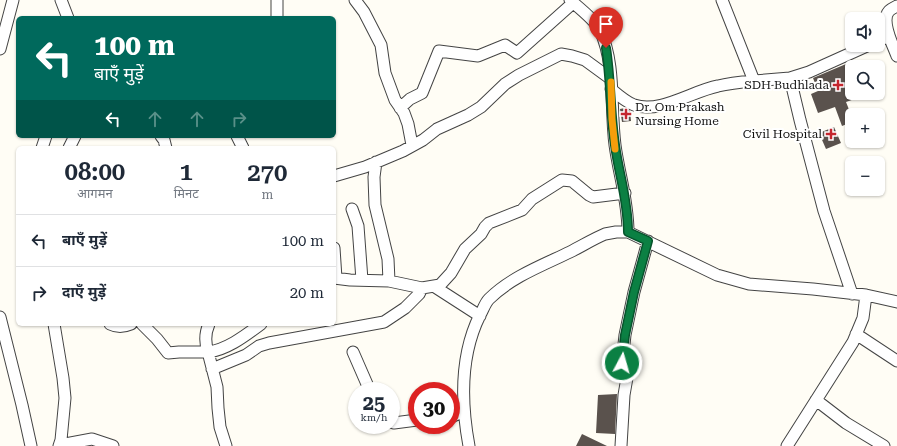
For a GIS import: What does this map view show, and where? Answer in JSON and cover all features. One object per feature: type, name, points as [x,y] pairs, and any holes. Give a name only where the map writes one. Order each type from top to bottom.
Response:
[{"type":"street","points":[[0,49],[13,0]]},
{"type":"street","points":[[61,0],[67,16]]},
{"type":"street","points":[[277,0],[277,16]]},
{"type":"street","points":[[355,0],[364,12],[381,45],[385,73],[395,100],[404,113],[408,124],[412,146]]},
{"type":"street","points":[[722,0],[754,81]]},
{"type":"street","points":[[400,108],[410,99],[422,93],[440,51],[478,56],[505,45],[517,53],[572,2],[599,28],[606,48],[611,84],[612,119],[615,146],[625,193],[628,232]]},
{"type":"street","points":[[897,6],[889,10],[886,17],[887,30],[897,56]]},
{"type":"street","points":[[885,38],[889,36]]},
{"type":"street","points":[[336,175],[365,167],[412,146],[437,129],[475,111],[505,84],[519,75],[561,54],[585,60],[634,105],[655,106],[669,104],[685,96],[717,86],[790,78],[809,72],[853,52]]},
{"type":"street","points":[[790,78],[824,211],[852,294]]},
{"type":"street","points":[[376,162],[374,177],[375,205],[388,259],[389,281]]},
{"type":"street","points":[[336,278],[389,281],[422,288],[440,285],[446,280],[465,249],[481,234],[489,222],[522,210],[532,199],[562,180],[572,182],[593,197],[625,193]]},
{"type":"street","points":[[352,209],[358,226],[362,280]]},
{"type":"street","points":[[469,446],[464,411],[465,372],[474,331],[488,300],[504,286],[605,234],[628,232],[717,275],[750,284],[866,295],[897,302]]},
{"type":"street","points":[[622,446],[624,395],[628,372],[622,363],[625,335],[634,292],[648,241]]},
{"type":"street","points":[[435,286],[480,316]]},
{"type":"street","points":[[212,369],[246,355],[259,346],[269,343],[384,322],[405,308],[419,294],[422,288]]},
{"type":"street","points":[[787,446],[853,342],[863,318],[866,295]]},
{"type":"street","points":[[0,317],[31,446]]},
{"type":"street","points":[[54,326],[65,398],[59,446],[92,439],[113,446]]},
{"type":"street","points":[[114,326],[126,326]]},
{"type":"street","points":[[144,326],[168,353],[217,351],[258,326]]},
{"type":"street","points":[[208,326],[206,336],[208,352],[217,386],[220,420],[226,446]]},
{"type":"street","points":[[856,334],[897,361]]},
{"type":"street","points":[[353,352],[366,382]]},
{"type":"street","points":[[816,400],[846,423],[884,446]]},
{"type":"street","points":[[460,413],[464,411]]},
{"type":"building","points":[[845,64],[845,100],[852,100],[846,102],[848,108],[845,108],[845,125],[842,126],[835,107],[818,113],[811,94],[818,91],[813,78]]},
{"type":"building","points":[[625,108],[630,111],[631,121],[622,122],[620,109]]},
{"type":"building","points":[[834,127],[841,143],[826,149],[819,133]]},
{"type":"building","points":[[617,394],[615,434],[596,433],[598,395]]},
{"type":"building","points":[[582,434],[607,446],[576,446]]},
{"type":"slow traffic","points":[[611,82],[612,119],[615,149]]},
{"type":"place","name":"SDH Budhlada","points":[[838,85]]},
{"type":"place","name":"Dr. Om Prakash Nursing Home","points":[[626,114]]},
{"type":"place","name":"Civil Hospital","points":[[831,134]]},
{"type":"route","points":[[606,48],[610,71],[615,146],[624,186],[628,232],[648,241],[634,292],[625,335],[622,363]]}]
